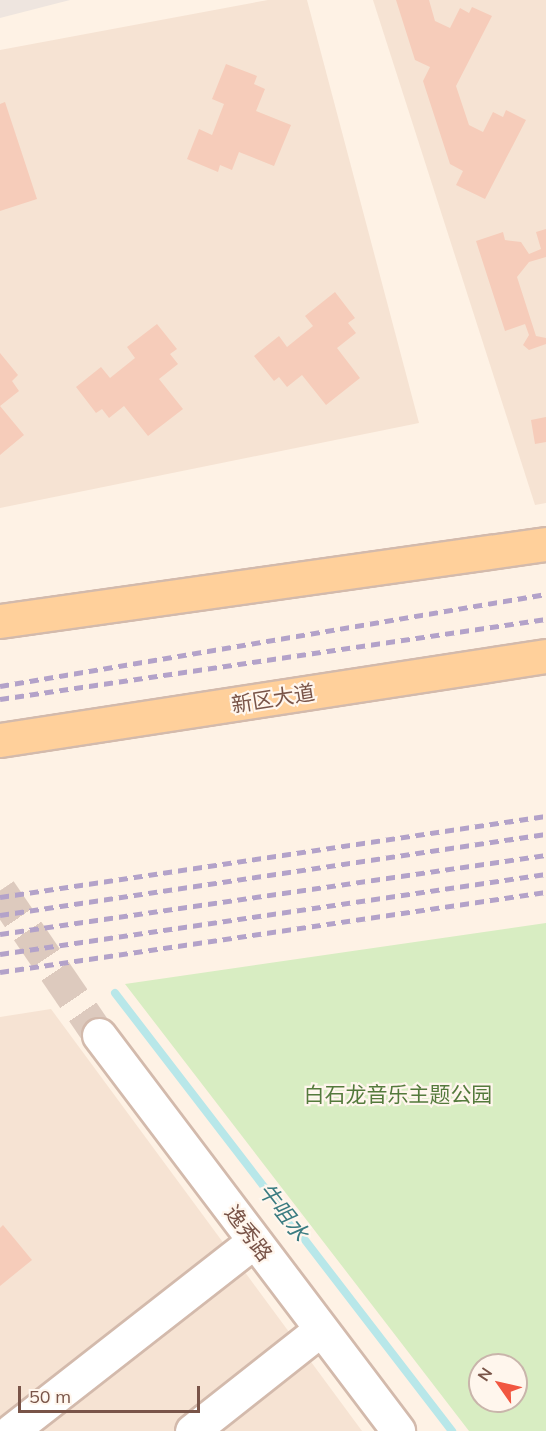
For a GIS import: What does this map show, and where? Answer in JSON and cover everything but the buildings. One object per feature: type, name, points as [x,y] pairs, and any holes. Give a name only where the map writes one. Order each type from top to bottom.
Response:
[{"type":"main road","points":[[0,621],[546,544]]},
{"type":"main road","name":"新区大道","points":[[0,740],[546,656]]},
{"type":"street","name":"逸秀路","points":[[99,1035],[398,1431]]},
{"type":"street","points":[[11,1431],[254,1241]]},
{"type":"street","points":[[192,1431],[321,1329]]},
{"type":"shaded area","points":[[0,0],[70,0],[0,18]]},
{"type":"shaded area","points":[[268,0],[307,0],[419,423],[0,508],[0,50]]},
{"type":"shaded area","points":[[373,0],[546,0],[546,503],[535,505]]},
{"type":"shaded area","points":[[51,1009],[362,1431],[0,1431],[0,1017]]},
{"type":"green space","name":"白石龙音乐主题公园","points":[[546,923],[546,1431],[469,1431],[125,984]]},
{"type":"waterway","name":"牛咀水","points":[[115,993],[452,1431]]},
{"type":"tunnel","points":[[0,890],[99,1035]]},
{"type":"railway","points":[[0,686],[546,594]]},
{"type":"railway","points":[[0,699],[546,619]]},
{"type":"railway","points":[[0,897],[546,816]]},
{"type":"railway","points":[[0,915],[546,834]]},
{"type":"railway","points":[[0,934],[546,855]]},
{"type":"railway","points":[[0,954],[546,874]]},
{"type":"railway","points":[[0,972],[546,892]]}]
